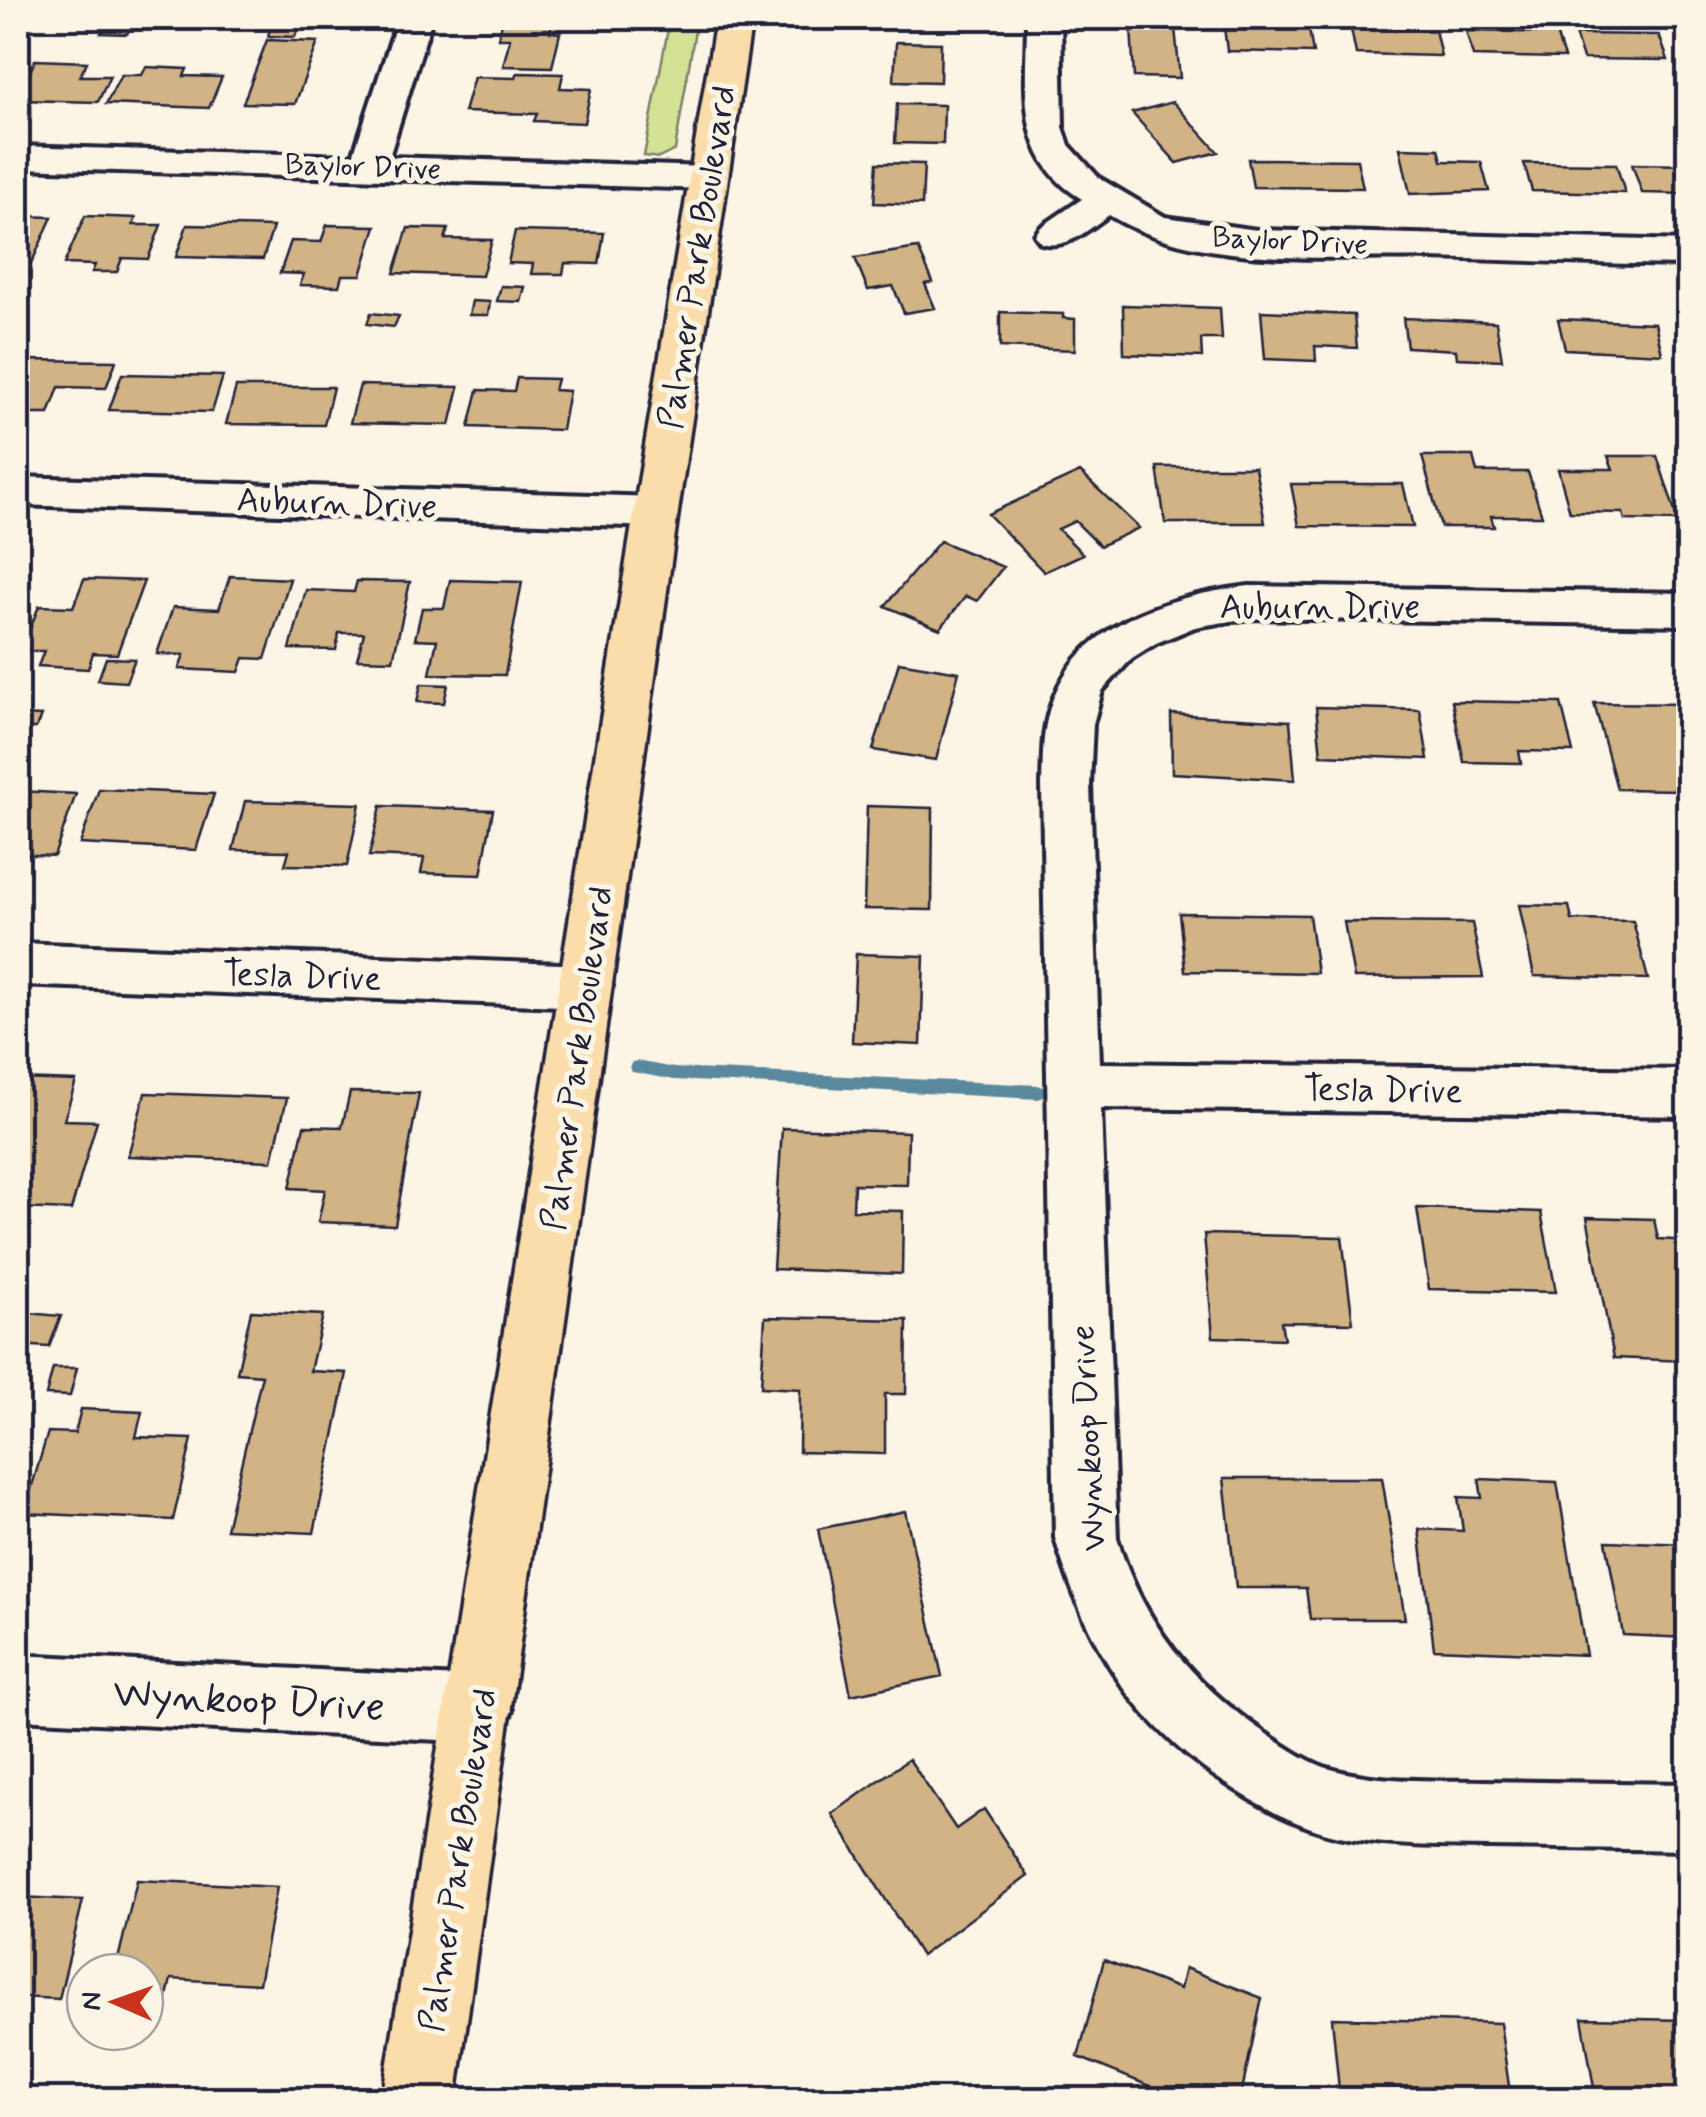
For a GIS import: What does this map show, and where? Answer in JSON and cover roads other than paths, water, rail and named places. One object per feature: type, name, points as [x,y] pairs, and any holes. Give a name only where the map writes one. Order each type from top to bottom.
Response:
[{"type":"main road","name":"Palmer Park Boulevard","points":[[419,2100],[656,512],[734,18]]},
{"type":"street","points":[[368,166],[414,18]]},
{"type":"street","name":"Baylor Drive","points":[[1044,18],[1045,126],[1052,148],[1068,170],[1105,201],[1152,225],[1181,233],[1257,242],[1688,252]]},
{"type":"street","name":"Baylor Drive","points":[[18,157],[710,178]]},
{"type":"street","points":[[1054,235],[1105,201]]},
{"type":"street","name":"Auburn Drive","points":[[18,491],[656,512]]},
{"type":"street","name":"Auburn Drive","points":[[1076,1085],[1067,748],[1071,713],[1083,681],[1107,652],[1168,618],[1202,607],[1249,602],[1688,609]]},
{"type":"street","name":"Tesla Drive","points":[[18,964],[586,986]]},
{"type":"street","name":"Tesla Drive","points":[[1076,1085],[1688,1093]]},
{"type":"street","name":"Wynkoop Drive","points":[[1076,1085],[1086,1538],[1098,1585],[1128,1643],[1168,1698],[1218,1741],[1272,1776],[1334,1802],[1397,1812],[1688,1818]]},
{"type":"street","name":"Wynkoop Drive","points":[[18,1687],[480,1710]]},
{"type":"waterway","points":[[637,1067],[674,1074],[1038,1092]]}]
